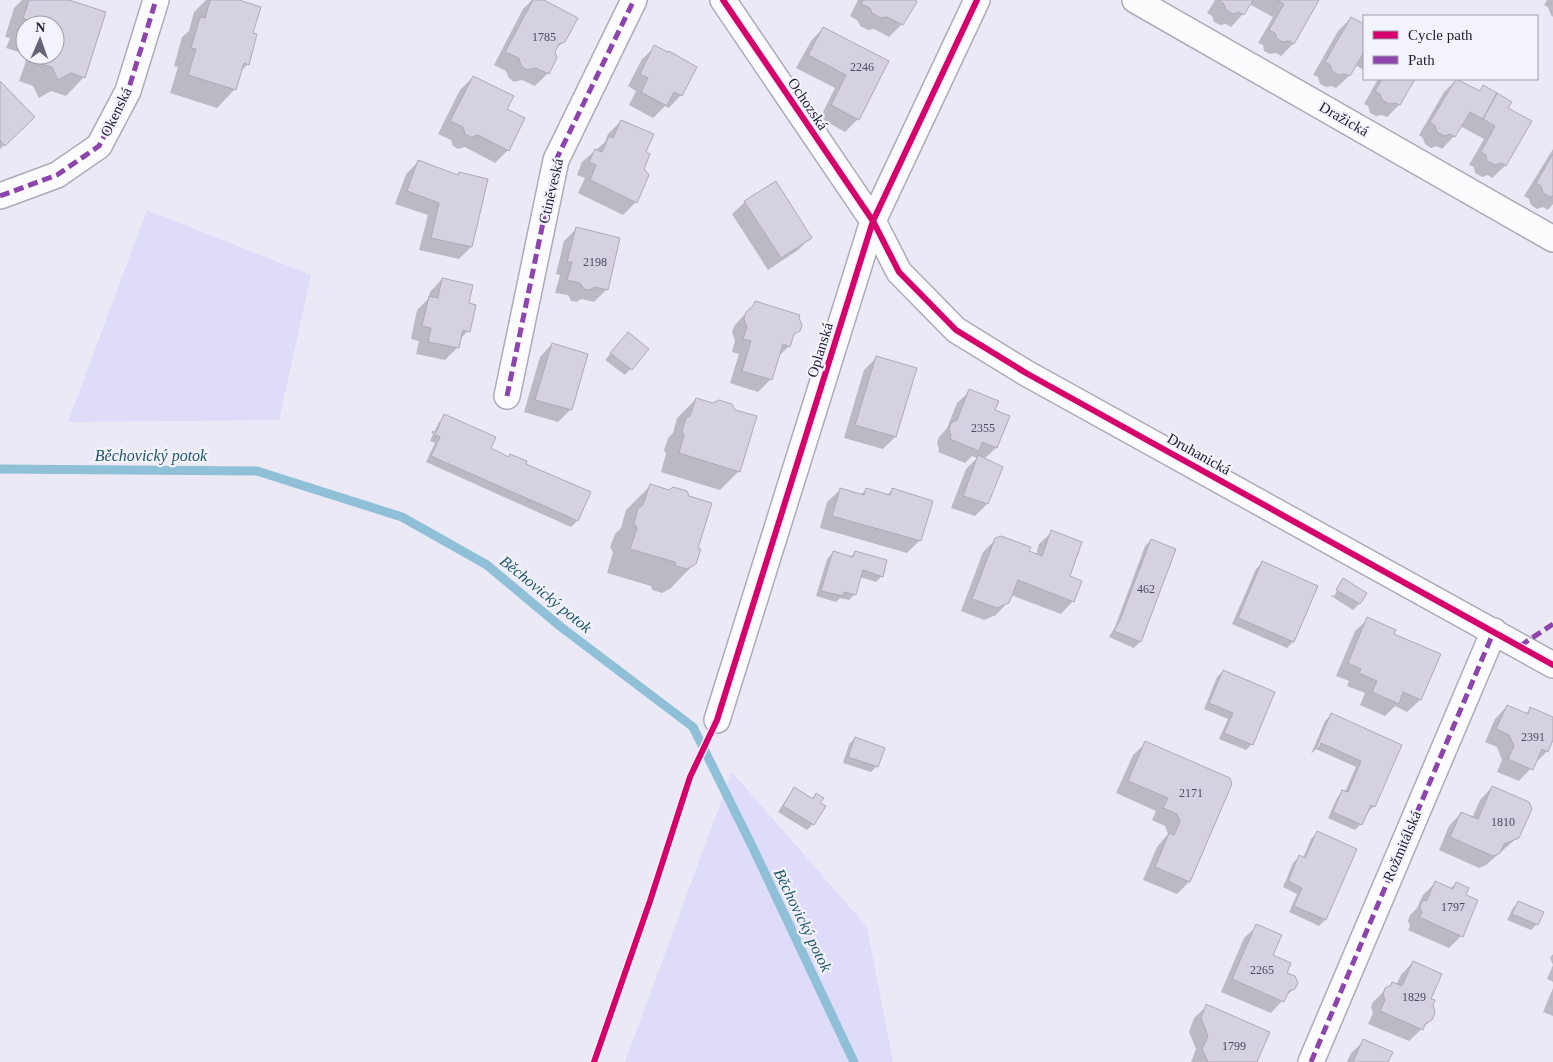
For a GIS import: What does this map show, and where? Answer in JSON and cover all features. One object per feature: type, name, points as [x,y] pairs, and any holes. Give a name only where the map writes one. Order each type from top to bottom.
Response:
[{"type":"street","name":"Okenská","points":[[0,196],[56,176],[99,146],[128,91],[156,0]]},
{"type":"street","name":"Ctiněveská","points":[[507,396],[556,160],[634,0]]},
{"type":"street","name":"Ochozská","points":[[723,0],[873,221]]},
{"type":"street","name":"Oplanská","points":[[717,720],[873,221],[977,0]]},
{"type":"street","name":"Dražická","points":[[1134,0],[1553,239]]},
{"type":"street","name":"Druhanická","points":[[873,221],[899,272],[956,330],[1026,373],[1553,665]]},
{"type":"street","name":"Rožmitálská","points":[[1311,1062],[1494,631]]},
{"type":"shaded area","points":[[147,210],[311,275],[279,420],[68,422]]},
{"type":"shaded area","points":[[732,772],[867,927],[893,1062],[625,1062]]},
{"type":"building","points":[[29,0],[69,0],[106,12],[85,78],[71,73],[58,80],[52,67],[44,65],[65,65],[65,15],[24,15]]},
{"type":"building","points":[[210,0],[239,0],[261,7],[253,33],[257,34],[249,65],[244,63],[236,90],[188,75],[196,49],[191,48],[200,17],[205,18]]},
{"type":"building","points":[[533,0],[544,0],[578,18],[565,42],[559,44],[555,52],[557,58],[549,74],[536,68],[527,70],[521,66],[519,58],[505,52]]},
{"type":"building","points":[[863,0],[916,0],[917,2],[903,25],[887,17],[881,18],[872,13],[870,8],[861,4]]},
{"type":"building","points":[[1219,0],[1253,0],[1244,15],[1239,12],[1233,14],[1226,10],[1224,4]]},
{"type":"building","points":[[1277,0],[1319,0],[1294,44],[1277,39],[1275,33],[1269,30],[1284,4]]},
{"type":"building","points":[[1351,17],[1363,23],[1363,54],[1350,76],[1345,74],[1339,75],[1332,71],[1330,65],[1325,62]]},
{"type":"building","points":[[823,27],[889,61],[859,120],[831,105],[846,75],[808,55]]},
{"type":"building","points":[[654,45],[697,67],[682,96],[674,92],[667,106],[641,92],[648,78],[640,74]]},
{"type":"building","points":[[473,76],[514,96],[507,109],[525,118],[509,151],[478,135],[471,137],[465,134],[463,127],[450,121]]},
{"type":"building","points":[[1381,80],[1414,80],[1400,105],[1395,103],[1389,104],[1382,100],[1380,94],[1375,91]]},
{"type":"building","points":[[1455,80],[1480,91],[1483,85],[1497,93],[1483,119],[1470,112],[1455,137],[1450,134],[1444,136],[1437,132],[1435,126],[1430,122]]},
{"type":"building","points":[[0,81],[35,117],[5,146],[0,140]]},
{"type":"building","points":[[1497,93],[1512,102],[1508,108],[1532,121],[1506,166],[1501,163],[1495,165],[1487,161],[1486,155],[1481,152],[1495,126],[1483,119]]},
{"type":"building","points":[[621,120],[654,134],[646,152],[650,154],[644,169],[649,175],[637,203],[590,180],[596,165],[589,162],[595,149],[602,152],[609,136],[613,138]]},
{"type":"building","points":[[1553,154],[1553,196],[1550,197],[1543,193],[1541,186],[1536,183]]},
{"type":"building","points":[[418,160],[458,175],[459,172],[488,179],[472,247],[431,238],[439,203],[407,191]]},
{"type":"building","points":[[776,181],[812,238],[781,258],[744,201]]},
{"type":"building","points":[[576,227],[620,238],[608,290],[595,287],[590,290],[584,289],[580,283],[567,280],[572,262],[567,262]]},
{"type":"building","points":[[442,278],[473,285],[469,303],[476,305],[470,332],[463,330],[459,348],[428,342],[431,328],[422,326],[429,296],[438,298]]},
{"type":"building","points":[[755,301],[800,315],[799,318],[802,325],[800,331],[794,334],[790,347],[783,344],[772,380],[742,371],[751,341],[743,339],[747,328],[744,319],[746,312],[753,306]]},
{"type":"building","points":[[628,332],[649,349],[632,370],[610,353]]},
{"type":"building","points":[[552,343],[588,354],[572,410],[535,400]]},
{"type":"building","points":[[876,356],[917,368],[896,437],[855,425]]},
{"type":"building","points":[[969,389],[999,401],[995,410],[1010,416],[997,448],[982,442],[979,451],[950,439],[949,430],[951,423],[957,420]]},
{"type":"building","points":[[696,398],[713,403],[719,400],[732,404],[735,410],[757,416],[740,472],[679,453],[686,418],[690,416]]},
{"type":"building","points":[[444,414],[496,437],[491,448],[509,457],[510,454],[527,461],[526,464],[591,492],[578,521],[529,499],[528,503],[528,499],[431,456],[440,437],[432,433],[433,431],[436,433]]},
{"type":"building","points":[[978,455],[1003,467],[988,504],[963,496]]},
{"type":"building","points":[[650,484],[669,490],[673,487],[687,491],[689,496],[712,503],[698,548],[701,549],[696,564],[687,569],[676,566],[675,562],[630,549],[637,528],[634,523],[638,508],[643,505]]},
{"type":"building","points":[[840,488],[864,495],[866,488],[890,495],[892,488],[933,501],[921,541],[832,516]]},
{"type":"building","points":[[1051,530],[1082,542],[1070,576],[1082,581],[1074,602],[1018,580],[1009,603],[997,608],[972,599],[995,538],[1001,536],[1031,547],[1029,551],[1042,556]]},
{"type":"building","points":[[1151,539],[1176,549],[1141,642],[1114,631]]},
{"type":"building","points":[[833,551],[853,557],[855,551],[887,560],[883,577],[863,570],[856,595],[844,592],[843,596],[821,591]]},
{"type":"building","points":[[1262,561],[1318,586],[1294,642],[1238,618]]},
{"type":"building","points":[[1343,578],[1367,593],[1360,604],[1336,590]]},
{"type":"building","points":[[1367,617],[1396,630],[1394,634],[1441,654],[1421,700],[1403,692],[1399,704],[1372,692],[1377,681],[1359,673],[1361,669],[1348,663]]},
{"type":"building","points":[[1223,670],[1275,692],[1253,745],[1224,733],[1233,713],[1209,703]]},
{"type":"building","points":[[1507,705],[1528,714],[1530,707],[1553,717],[1553,740],[1548,752],[1542,749],[1533,770],[1508,759],[1514,746],[1509,735],[1496,729]]},
{"type":"building","points":[[1331,713],[1402,745],[1375,807],[1371,805],[1362,825],[1333,812],[1342,790],[1348,792],[1361,761],[1321,743],[1319,749],[1316,748]]},
{"type":"building","points":[[855,737],[885,748],[878,767],[848,757]]},
{"type":"building","points":[[1145,741],[1230,778],[1232,784],[1190,882],[1155,867],[1169,833],[1174,835],[1180,821],[1177,814],[1163,808],[1168,798],[1128,781]]},
{"type":"building","points":[[1492,786],[1529,802],[1532,809],[1519,838],[1504,844],[1500,853],[1493,856],[1450,837],[1461,812],[1478,819]]},
{"type":"building","points":[[794,787],[813,799],[816,793],[824,798],[820,803],[826,806],[814,825],[783,806]]},
{"type":"building","points":[[1317,831],[1357,849],[1326,920],[1294,906],[1302,888],[1288,881],[1299,855],[1305,858]]},
{"type":"building","points":[[1435,881],[1453,889],[1456,882],[1469,888],[1466,895],[1478,900],[1463,937],[1419,917],[1422,913],[1420,907],[1422,901],[1427,900]]},
{"type":"building","points":[[1518,901],[1544,912],[1538,925],[1512,914]]},
{"type":"building","points":[[1256,924],[1282,935],[1273,955],[1291,963],[1287,973],[1295,976],[1298,983],[1295,989],[1289,991],[1284,1002],[1232,979]]},
{"type":"building","points":[[1413,961],[1442,974],[1431,999],[1435,1000],[1433,1005],[1435,1013],[1432,1020],[1425,1024],[1423,1030],[1380,1011],[1385,1000],[1383,994],[1385,988],[1391,985],[1392,982],[1402,986]]},
{"type":"building","points":[[1206,1004],[1270,1032],[1257,1062],[1208,1062],[1202,1049],[1208,1036],[1201,1018]]},
{"type":"building","points":[[1363,1039],[1393,1052],[1388,1062],[1353,1062]]},
{"type":"waterway","name":"Běchovický potok","points":[[0,469],[257,471],[402,517],[487,565],[561,627],[693,727],[753,848],[854,1062]]},
{"type":"marked path","points":[[0,196],[57,175],[99,146],[128,91],[156,0]]},
{"type":"marked path","points":[[507,396],[556,160],[634,0]]},
{"type":"marked path","points":[[1520,646],[1553,624]]},
{"type":"marked path","points":[[1311,1062],[1494,631]]},
{"type":"cycle path","points":[[723,0],[873,221],[899,272],[956,330],[1026,373],[1553,665]]},
{"type":"cycle path","points":[[594,1062],[650,901],[690,777],[717,720],[873,221],[977,0]]}]
